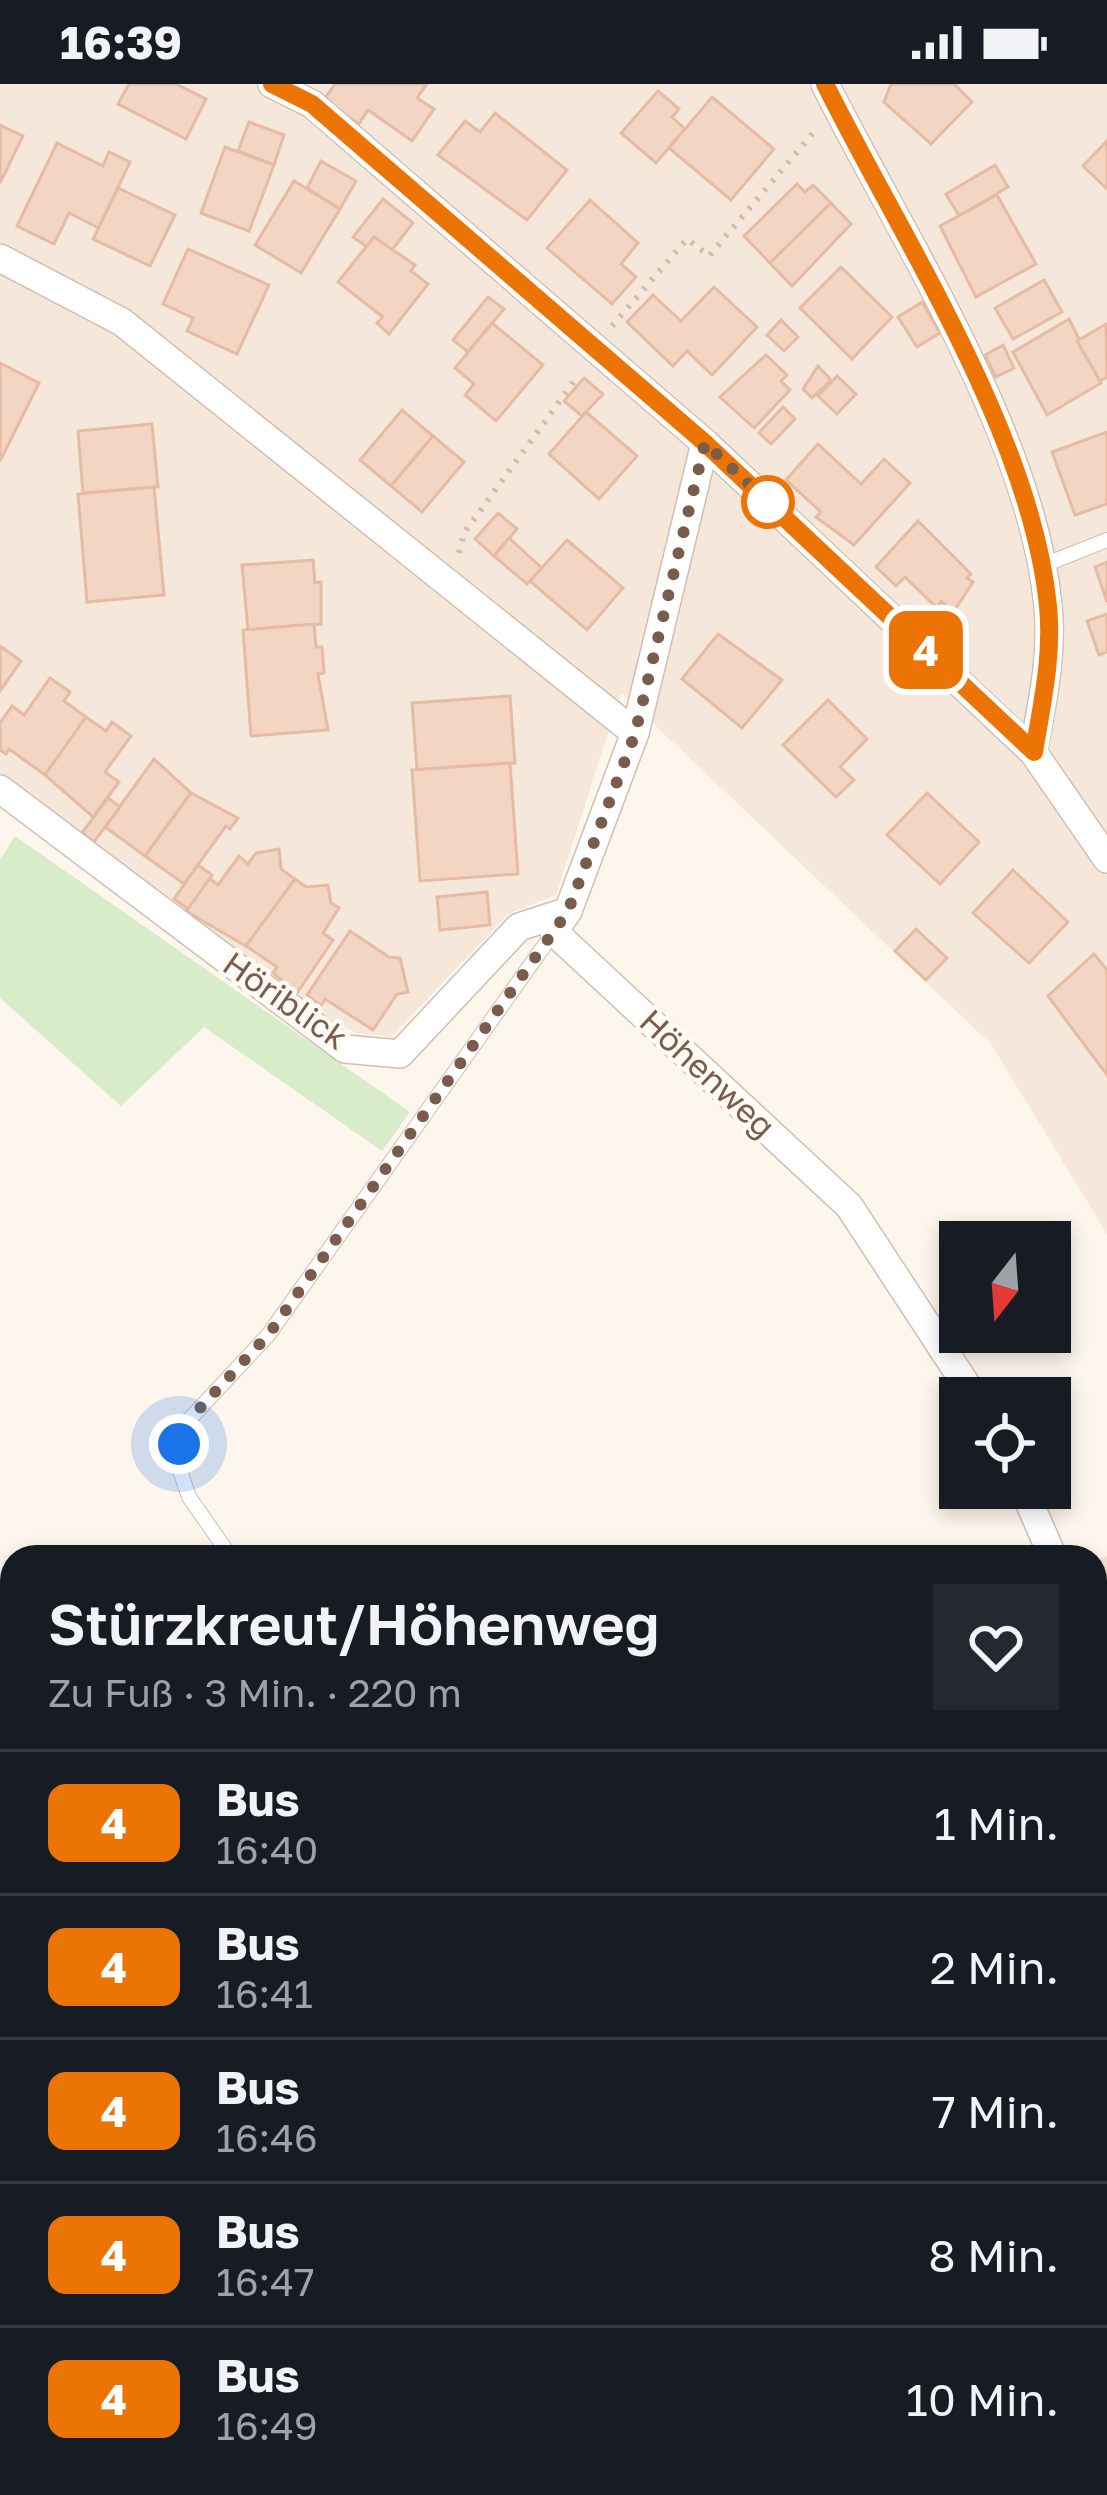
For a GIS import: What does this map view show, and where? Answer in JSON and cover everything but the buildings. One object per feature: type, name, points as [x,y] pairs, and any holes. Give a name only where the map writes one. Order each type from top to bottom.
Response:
[{"type":"street","points":[[272,84],[312,104],[705,443],[1034,752],[1107,860]]},
{"type":"street","points":[[830,95],[931,283],[1013,466],[1048,602],[1050,659],[1034,752]]},
{"type":"street","points":[[0,258],[122,322],[635,734]]},
{"type":"street","points":[[561,922],[635,734],[705,443]]},
{"type":"street","name":"Höriblick","points":[[0,789],[345,1049],[400,1054],[519,927],[561,922]]},
{"type":"street","name":"Höhenweg","points":[[561,922],[849,1206],[961,1377]]},
{"type":"street","points":[[1032,1509],[1048,1545]]},
{"type":"lane","points":[[1039,567],[1107,540]]},
{"type":"lane","points":[[223,1545],[189,1497],[178,1468],[187,1422],[269,1334],[561,922]]},
{"type":"path","points":[[452,586],[464,533],[596,349],[687,239],[709,256],[830,95]]},
{"type":"shaded area","points":[[0,84],[1107,84],[1107,1234],[991,1044],[621,693],[556,895],[508,914],[391,1037],[357,1033],[305,1006],[0,776]]},
{"type":"green space","points":[[15,836],[410,1112],[382,1151],[204,1027],[121,1106],[0,998],[0,860]]},
{"type":"bus line","name":"4","points":[[272,84],[312,104],[705,443],[1034,752],[1050,659],[1048,602],[1013,466],[931,283],[825,84]]},
{"type":"route","points":[[179,1444],[187,1422],[269,1334],[568,911],[635,734],[705,443],[768,502]]}]
